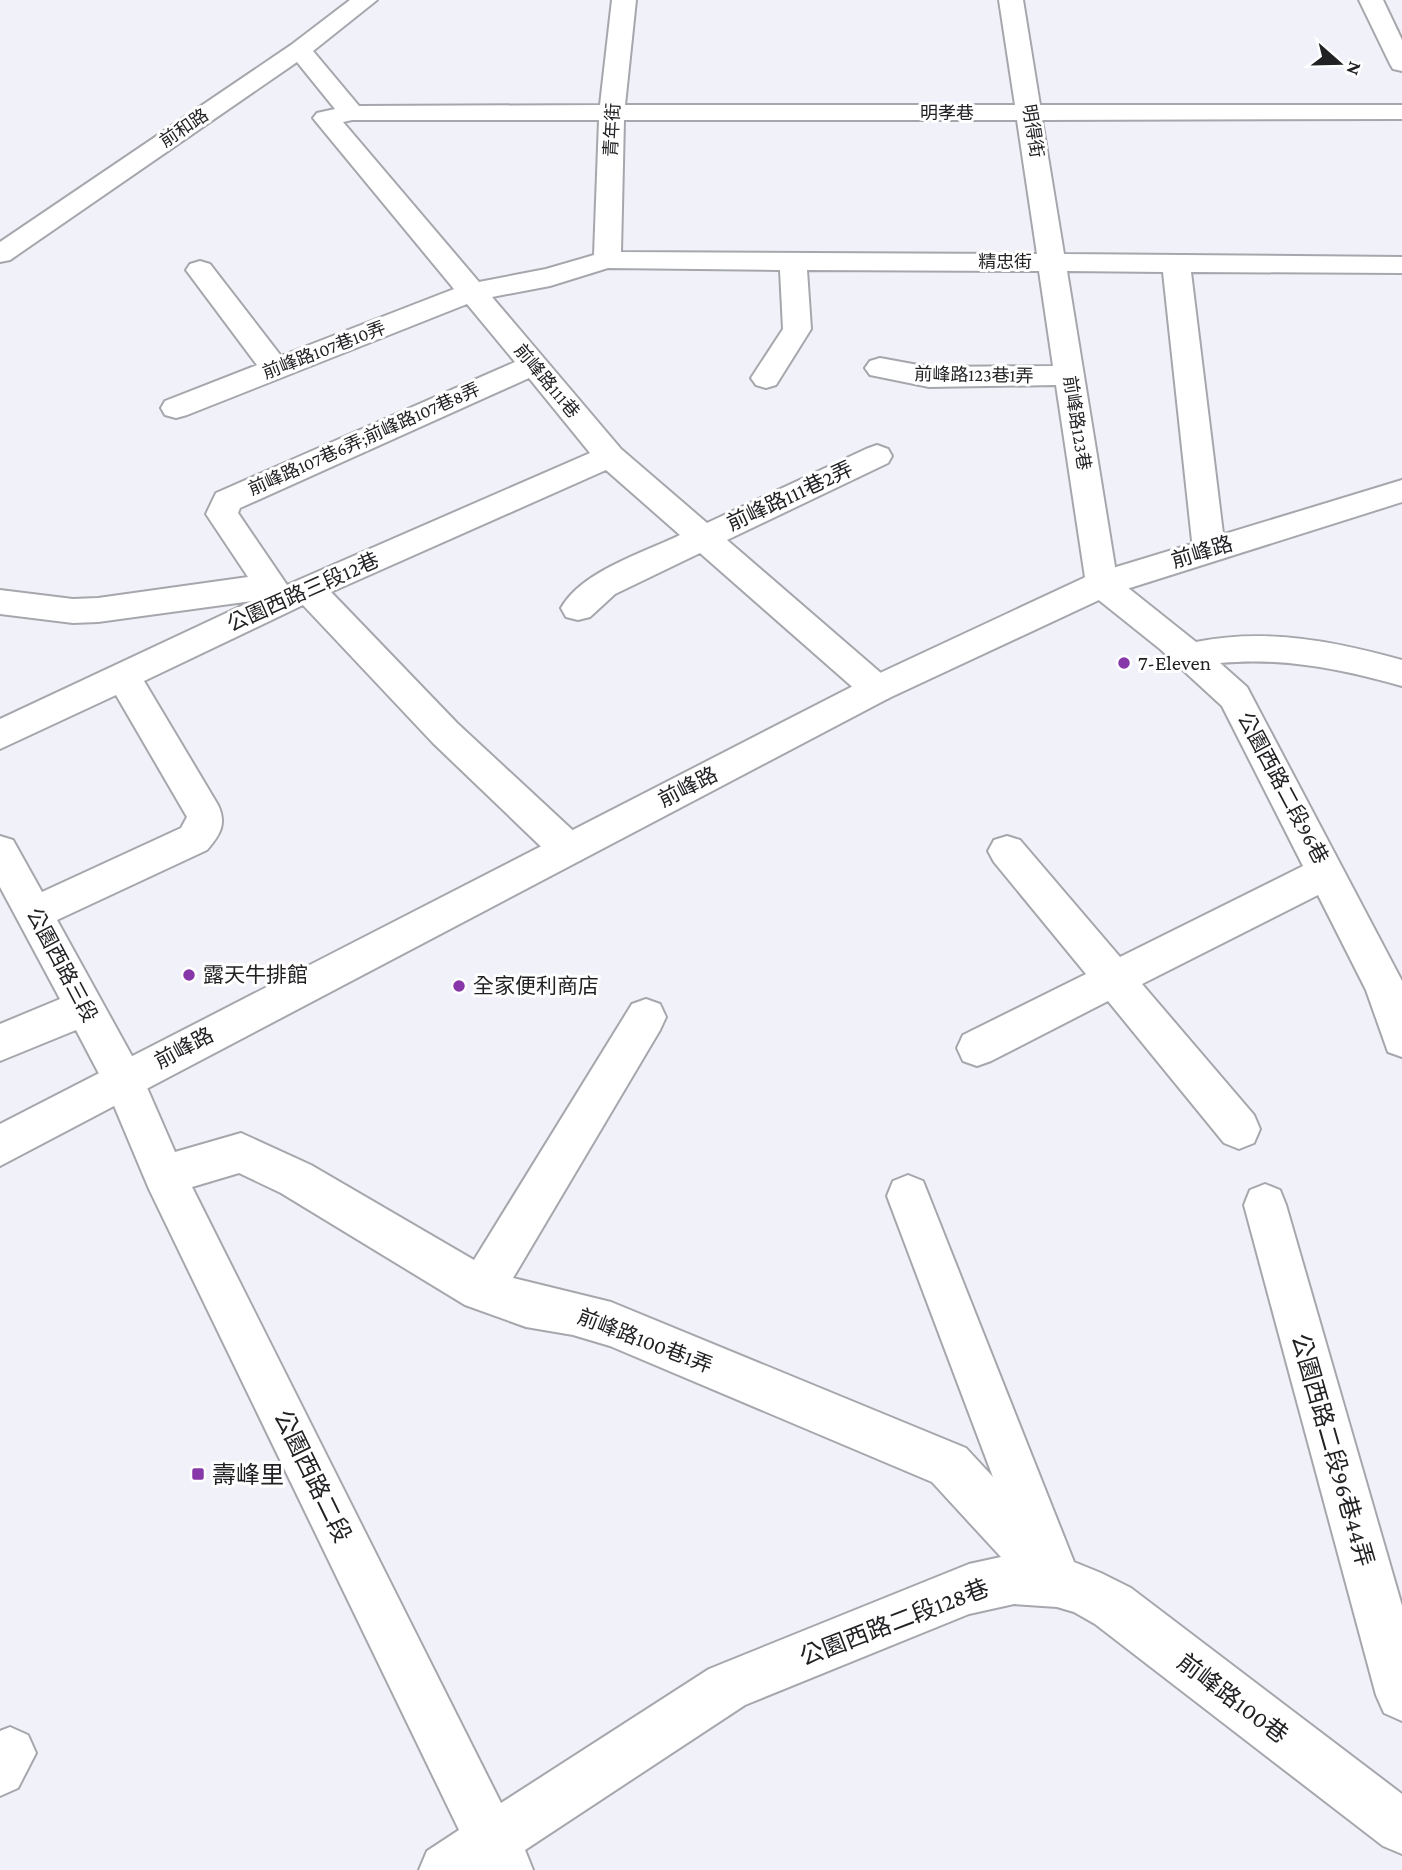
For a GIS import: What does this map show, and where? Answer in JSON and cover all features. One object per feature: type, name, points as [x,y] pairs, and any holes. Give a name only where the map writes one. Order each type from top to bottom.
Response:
[{"type":"street","name":"前和路","points":[[0,254],[299,50],[365,0]]},
{"type":"street","name":"青年街","points":[[607,260],[612,113],[624,0]]},
{"type":"street","name":"明得街","points":[[1011,0],[1031,113],[1052,262]]},
{"type":"street","points":[[1371,0],[1402,64]]},
{"type":"street","points":[[299,50],[352,113]]},
{"type":"street","name":"明孝巷","points":[[352,113],[1402,112]]},
{"type":"street","name":"前峰路111巷","points":[[352,113],[326,118],[610,456],[877,689]]},
{"type":"street","name":"精忠街","points":[[607,260],[1402,265]]},
{"type":"street","name":"前峰路107巷10弄","points":[[176,408],[472,292],[550,277],[607,260]]},
{"type":"street","points":[[766,378],[797,329],[793,261]]},
{"type":"street","name":"前峰路123巷","points":[[1052,262],[1102,584]]},
{"type":"street","points":[[1176,263],[1209,550]]},
{"type":"street","points":[[200,270],[275,369]]},
{"type":"street","name":"前峰路107巷6弄;前峰路107巷8弄","points":[[286,592],[222,514],[227,501],[533,365]]},
{"type":"street","name":"前峰路123巷1弄","points":[[880,368],[929,377],[1070,375]]},
{"type":"street","name":"公園西路三段12巷","points":[[0,734],[123,676],[286,592],[610,456]]},
{"type":"street","name":"前峰路111巷2弄","points":[[578,608],[603,585],[877,456]]},
{"type":"street","name":"前峰路","points":[[0,1146],[877,689],[1102,584],[1402,491]]},
{"type":"street","name":"公園西路二段96巷","points":[[1102,584],[1235,697],[1327,872],[1393,986],[1402,1039]]},
{"type":"street","points":[[286,592],[445,733],[568,849]]},
{"type":"street","name":"公園西路三段12巷","points":[[0,602],[73,611],[286,592]]},
{"type":"street","points":[[1188,656],[1221,649],[1259,646],[1324,652],[1402,673]]},
{"type":"street","points":[[34,913],[194,839],[204,828],[205,816],[123,676]]},
{"type":"street","points":[[1007,850],[1239,1129]]},
{"type":"street","name":"公園西路三段","points":[[0,851],[124,1080]]},
{"type":"street","points":[[976,1048],[1327,872]]},
{"type":"street","points":[[0,1043],[85,1007]]},
{"type":"street","points":[[481,1289],[646,1017]]},
{"type":"street","name":"公園西路二段","points":[[124,1080],[164,1175],[500,1856]]},
{"type":"street","name":"前峰路100巷1弄","points":[[164,1175],[241,1153],[296,1179],[481,1289],[527,1305],[573,1313],[611,1324],[949,1465],[1057,1582]]},
{"type":"street","points":[[908,1196],[1057,1582]]},
{"type":"street","name":"公園西路二段96巷44弄","points":[[1265,1205],[1402,1695]]},
{"type":"street","name":"公園西路二段128巷","points":[[446,1870],[500,1856],[727,1687],[969,1589],[1014,1579],[1057,1582]]},
{"type":"street","name":"前峰路100巷","points":[[1057,1582],[1084,1590],[1113,1606],[1402,1827]]},
{"type":"place","name":"7-Eleven","points":[[1124,663]]},
{"type":"place","name":"露天牛排館","points":[[189,975]]},
{"type":"place","name":"全家便利商店","points":[[459,986]]},
{"type":"place","name":"壽峰里","points":[[198,1474]]}]
